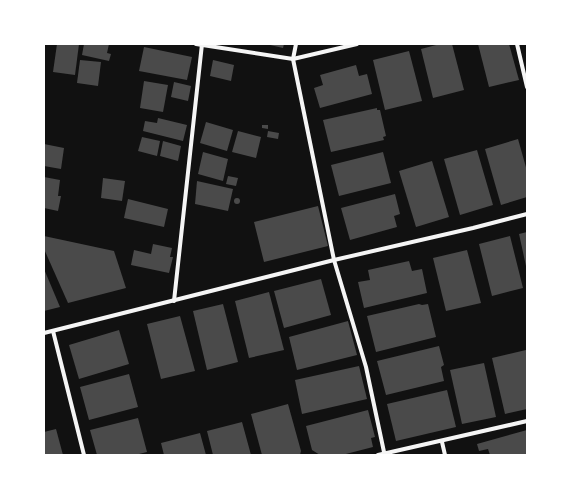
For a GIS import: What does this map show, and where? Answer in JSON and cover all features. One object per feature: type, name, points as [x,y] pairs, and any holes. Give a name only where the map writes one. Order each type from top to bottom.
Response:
[{"type":"street","points":[[196,44],[292,58],[357,44]]},
{"type":"street","points":[[296,44],[292,58],[334,260],[366,367],[384,452]]},
{"type":"street","points":[[517,44],[527,87]]},
{"type":"street","points":[[174,301],[202,45]]},
{"type":"street","points":[[44,334],[334,260],[527,214]]},
{"type":"street","points":[[53,331],[84,455]]},
{"type":"street","points":[[378,455],[384,452],[442,442],[527,421]]},
{"type":"street","points":[[442,442],[445,455]]},
{"type":"building","points":[[57,44],[79,44],[75,75],[53,72]]},
{"type":"building","points":[[84,44],[109,44],[107,53],[111,54],[109,61],[82,55]]},
{"type":"building","points":[[266,44],[284,44],[283,48]]},
{"type":"building","points":[[440,44],[452,44],[464,90],[433,98],[421,49]]},
{"type":"building","points":[[478,44],[509,44],[519,80],[489,87]]},
{"type":"building","points":[[144,47],[192,57],[187,80],[139,71]]},
{"type":"building","points":[[409,51],[422,101],[385,110],[373,60]]},
{"type":"building","points":[[80,60],[101,62],[98,86],[77,83]]},
{"type":"building","points":[[213,60],[234,65],[231,81],[210,76]]},
{"type":"building","points":[[356,65],[359,76],[367,74],[372,94],[320,108],[314,88],[323,85],[320,75]]},
{"type":"building","points":[[144,81],[168,85],[163,112],[140,108]]},
{"type":"building","points":[[174,82],[191,86],[188,101],[171,97]]},
{"type":"building","points":[[377,108],[377,110],[380,110],[386,136],[383,137],[384,140],[331,152],[323,120]]},
{"type":"building","points":[[158,118],[187,125],[183,141],[143,131],[145,121],[157,123]]},
{"type":"building","points":[[206,122],[233,130],[227,151],[200,143]]},
{"type":"building","points":[[262,125],[268,125],[268,129],[262,128]]},
{"type":"building","points":[[238,131],[261,137],[256,158],[232,152]]},
{"type":"building","points":[[268,131],[279,133],[278,139],[267,137]]},
{"type":"building","points":[[142,137],[160,141],[157,156],[138,151]]},
{"type":"building","points":[[518,139],[527,171],[527,197],[501,205],[485,149]]},
{"type":"building","points":[[163,141],[181,146],[178,161],[160,156]]},
{"type":"building","points":[[44,144],[64,148],[61,169],[44,166]]},
{"type":"building","points":[[477,150],[493,205],[460,215],[444,159]]},
{"type":"building","points":[[203,152],[228,159],[223,181],[198,174]]},
{"type":"building","points":[[383,152],[391,183],[339,196],[331,165]]},
{"type":"building","points":[[432,161],[449,217],[416,227],[399,171]]},
{"type":"building","points":[[228,176],[238,178],[236,186],[226,184]]},
{"type":"building","points":[[44,177],[60,180],[58,196],[61,196],[58,211],[44,208]]},
{"type":"building","points":[[103,178],[125,181],[122,201],[101,198]]},
{"type":"building","points":[[197,181],[233,189],[228,211],[195,204]]},
{"type":"building","points":[[395,194],[400,214],[394,216],[397,227],[350,240],[341,208]]},
{"type":"building","points":[[237,198],[240,201],[237,204],[234,201]]},
{"type":"building","points":[[128,199],[168,209],[164,227],[124,218]]},
{"type":"building","points":[[318,206],[328,246],[264,262],[254,222]]},
{"type":"building","points":[[527,232],[527,266],[526,266],[519,234]]},
{"type":"building","points":[[44,236],[114,251],[126,288],[68,303],[44,249]]},
{"type":"building","points":[[510,236],[523,288],[492,296],[479,244]]},
{"type":"building","points":[[153,244],[172,248],[170,257],[173,257],[169,273],[131,265],[134,250],[151,254]]},
{"type":"building","points":[[467,250],[481,303],[446,311],[433,258]]},
{"type":"building","points":[[409,261],[412,271],[422,269],[427,293],[364,308],[358,282],[370,280],[368,270]]},
{"type":"building","points":[[44,269],[60,307],[44,311]]},
{"type":"building","points":[[321,279],[331,315],[284,328],[274,291]]},
{"type":"building","points":[[269,292],[284,350],[249,358],[235,301]]},
{"type":"building","points":[[223,304],[238,362],[207,370],[193,311]]},
{"type":"building","points":[[419,304],[428,304],[436,337],[376,352],[367,316]]},
{"type":"building","points":[[180,316],[195,371],[161,379],[147,324]]},
{"type":"building","points":[[348,321],[357,355],[297,370],[289,337]]},
{"type":"building","points":[[119,330],[129,364],[79,379],[69,345]]},
{"type":"building","points":[[439,346],[444,365],[441,367],[444,381],[386,395],[377,361]]},
{"type":"building","points":[[526,350],[527,409],[505,414],[492,358]]},
{"type":"building","points":[[484,363],[496,417],[462,424],[450,370]]},
{"type":"building","points":[[359,366],[367,399],[302,414],[295,380]]},
{"type":"building","points":[[129,374],[138,407],[89,420],[80,387]]},
{"type":"building","points":[[447,390],[456,427],[396,441],[387,404]]},
{"type":"building","points":[[288,404],[301,451],[300,455],[262,455],[251,414]]},
{"type":"building","points":[[368,410],[375,437],[371,438],[373,447],[342,455],[320,455],[312,450],[306,426]]},
{"type":"building","points":[[138,418],[147,452],[135,455],[97,455],[90,430]]},
{"type":"building","points":[[242,422],[251,455],[213,455],[207,431]]},
{"type":"building","points":[[56,429],[63,455],[44,455],[44,432]]},
{"type":"building","points":[[527,430],[527,455],[490,455],[488,449],[479,451],[477,444]]},
{"type":"building","points":[[200,433],[206,455],[164,455],[161,443]]}]
